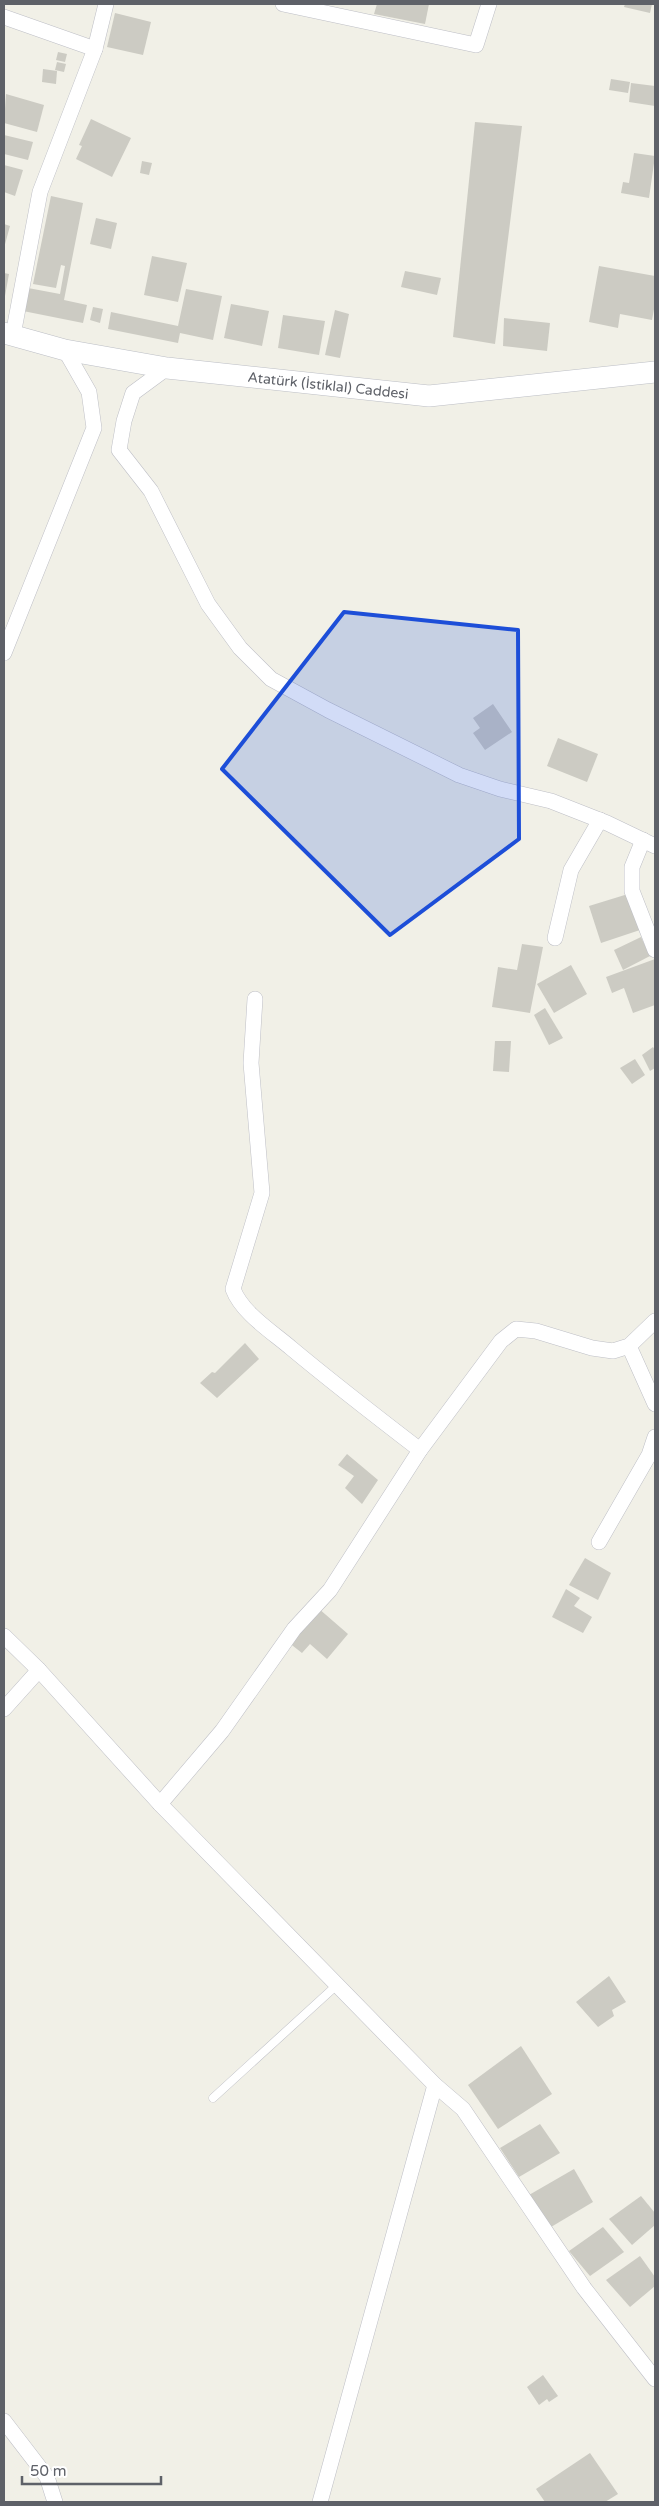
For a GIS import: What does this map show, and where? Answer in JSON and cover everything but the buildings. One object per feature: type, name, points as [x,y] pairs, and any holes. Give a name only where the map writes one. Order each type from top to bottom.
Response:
[{"type":"street","points":[[8,334],[40,192],[95,49],[106,4]]},
{"type":"street","points":[[283,4],[303,5],[476,45],[489,4]]},
{"type":"street","points":[[4,17],[95,49]]},
{"type":"street","name":"Atatürk (İstiklal) Caddesi","points":[[8,334],[65,350],[167,368],[429,396],[655,372]]},
{"type":"street","points":[[4,653],[94,428],[89,392],[65,350]]},
{"type":"street","points":[[167,368],[133,393],[124,421],[119,450],[151,491],[208,604],[240,648],[271,679],[328,710],[459,775],[500,789],[551,801],[600,820],[649,843],[632,867],[632,891],[655,950]]},
{"type":"street","points":[[555,938],[571,870],[600,820]]},
{"type":"street","points":[[255,999],[251,1063],[262,1193],[233,1289],[237,1301],[346,1393],[420,1450]]},
{"type":"street","points":[[160,1804],[222,1731],[294,1629],[330,1590],[420,1450],[500,1341],[516,1329],[536,1331],[592,1348],[613,1351],[630,1346],[655,1321]]},
{"type":"street","points":[[630,1346],[655,1404]]},
{"type":"street","points":[[599,1542],[649,1455],[655,1437]]},
{"type":"street","points":[[4,1636],[39,1670],[160,1804],[435,2085],[462,2109],[584,2288],[655,2379]]},
{"type":"street","points":[[4,1709],[39,1670]]},
{"type":"street","points":[[324,2499],[435,2085]]},
{"type":"street","points":[[4,2421],[47,2477],[55,2502]]},
{"type":"lane","points":[[213,2098],[338,1984]]},
{"type":"highlighted area","points":[[344,612],[518,630],[519,839],[390,935],[222,769]]}]
